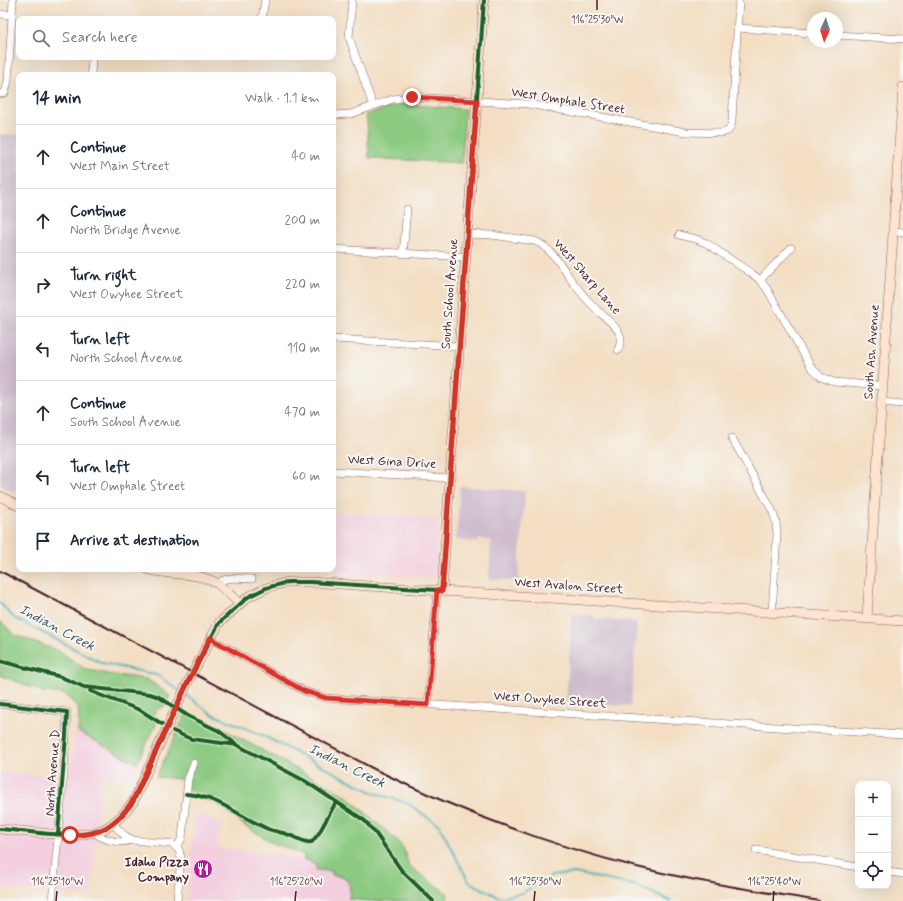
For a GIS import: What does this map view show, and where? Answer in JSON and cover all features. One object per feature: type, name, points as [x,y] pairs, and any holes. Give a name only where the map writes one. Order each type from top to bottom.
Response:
[{"type":"street","points":[[2,94],[8,81],[13,0]]},
{"type":"street","points":[[262,16],[265,0]]},
{"type":"street","points":[[352,0],[350,37],[373,106]]},
{"type":"street","name":"South School Avenue","points":[[439,590],[450,478],[484,0]]},
{"type":"street","points":[[739,0],[737,28],[807,33]]},
{"type":"street","points":[[0,14],[12,15]]},
{"type":"street","name":"West Omphale Street","points":[[336,115],[351,114],[393,99],[412,97],[528,104],[686,132],[722,134],[728,131],[732,120],[737,28]]},
{"type":"street","points":[[843,34],[903,39]]},
{"type":"street","points":[[91,72],[92,60]]},
{"type":"street","name":"South Ash Avenue","points":[[866,618],[903,87]]},
{"type":"street","points":[[404,254],[407,209]]},
{"type":"street","points":[[893,231],[903,232]]},
{"type":"street","name":"West Sharp Lane","points":[[467,234],[535,240],[550,250],[580,291],[617,330],[620,335],[618,350]]},
{"type":"street","points":[[679,235],[706,243],[760,280],[767,289],[811,367],[821,377],[834,382],[882,386]]},
{"type":"street","points":[[760,280],[791,248]]},
{"type":"street","points":[[336,250],[466,257]]},
{"type":"street","points":[[336,339],[459,346]]},
{"type":"street","points":[[881,402],[903,404]]},
{"type":"street","points":[[732,438],[772,510],[776,522],[777,535],[772,612]]},
{"type":"street","name":"West Gina Drive","points":[[336,471],[450,478]]},
{"type":"street","points":[[0,496],[16,504]]},
{"type":"street","points":[[161,572],[204,578],[218,584],[239,603]]},
{"type":"street","points":[[218,584],[227,578],[252,579]]},
{"type":"street","name":"West Avalon Street","points":[[113,824],[132,802],[187,684],[219,622],[248,596],[266,588],[288,582],[439,590],[903,621]]},
{"type":"street","points":[[428,705],[439,590]]},
{"type":"street","name":"West Owyhee Street","points":[[210,638],[304,691],[326,698],[903,735]]},
{"type":"street","name":"North Avenue D","points":[[0,704],[67,712],[52,901]]},
{"type":"street","points":[[177,847],[182,838],[188,779],[194,763]]},
{"type":"street","points":[[0,829],[80,835],[94,833],[113,824],[124,835],[133,840]]},
{"type":"street","points":[[94,833],[106,840],[123,842],[133,840],[165,843],[172,844],[177,847],[181,858],[177,901]]},
{"type":"street","points":[[756,850],[855,866]]},
{"type":"street","points":[[891,872],[903,874]]},
{"type":"shaded area","points":[[0,134],[16,135],[15,493],[0,485]]},
{"type":"shaded area","points":[[460,486],[525,491],[518,581],[489,579],[491,540],[479,539],[478,542],[456,540]]},
{"type":"shaded area","points":[[336,512],[439,518],[435,578],[332,572],[336,572]]},
{"type":"shaded area","points":[[572,614],[592,616],[596,619],[637,622],[631,706],[566,702]]},
{"type":"shaded area","points":[[75,732],[78,732],[137,763],[129,779],[101,776],[91,896],[0,888],[0,772],[70,778]]},
{"type":"shaded area","points":[[194,813],[198,813],[211,819],[213,822],[222,825],[216,848],[256,851],[309,861],[316,866],[316,870],[333,871],[332,875],[345,876],[350,886],[349,899],[368,901],[186,901]]},
{"type":"green space","points":[[401,104],[465,109],[462,163],[369,158],[367,120],[365,115]]},
{"type":"green space","points":[[0,621],[15,635],[59,651],[85,669],[108,674],[147,679],[170,696],[165,706],[156,710],[154,716],[156,725],[137,763],[78,732],[78,707],[64,694],[43,692],[0,675]]},
{"type":"green space","points":[[186,713],[210,722],[345,795],[403,847],[409,866],[448,894],[446,901],[368,901],[349,899],[350,886],[345,877],[332,875],[332,871],[316,870],[316,866],[309,861],[304,860],[304,855],[275,844],[246,827],[217,803],[193,796],[181,779],[156,777]]},
{"type":"waterway","name":"Indian Creek","points":[[0,603],[14,618],[102,663],[157,675],[181,692]]},
{"type":"waterway","name":"Indian Creek","points":[[186,695],[212,714],[264,736],[374,793],[407,803],[439,825],[469,882],[499,897],[522,893],[552,876],[575,873],[637,886],[670,901]]},
{"type":"railway","points":[[0,571],[374,769],[438,799],[536,837],[603,858],[705,882],[819,901]]},
{"type":"cycle path","points":[[442,591],[484,0]]},
{"type":"cycle path","points":[[0,829],[68,835],[94,833],[108,827],[116,821],[133,802],[187,684],[219,623],[248,597],[266,588],[288,582],[437,590]]},
{"type":"cycle path","points":[[0,661],[61,677],[84,687],[150,694],[159,697],[188,716],[219,731],[237,745],[305,781],[365,821],[402,871],[433,901]]},
{"type":"cycle path","points":[[90,691],[140,710],[162,724]]},
{"type":"cycle path","points":[[0,704],[67,712],[58,834]]},
{"type":"cycle path","points":[[173,731],[191,739],[237,745]]},
{"type":"cycle path","points":[[186,794],[198,796],[219,803],[268,829],[309,842],[312,842],[319,833],[336,802]]},
{"type":"place","name":"Idaho Pizza Company","points":[[203,869]]},
{"type":"route","points":[[70,835],[94,833],[104,829],[113,824],[132,802],[210,638],[304,691],[326,698],[428,705],[437,590],[442,591],[477,101],[412,97]]}]
